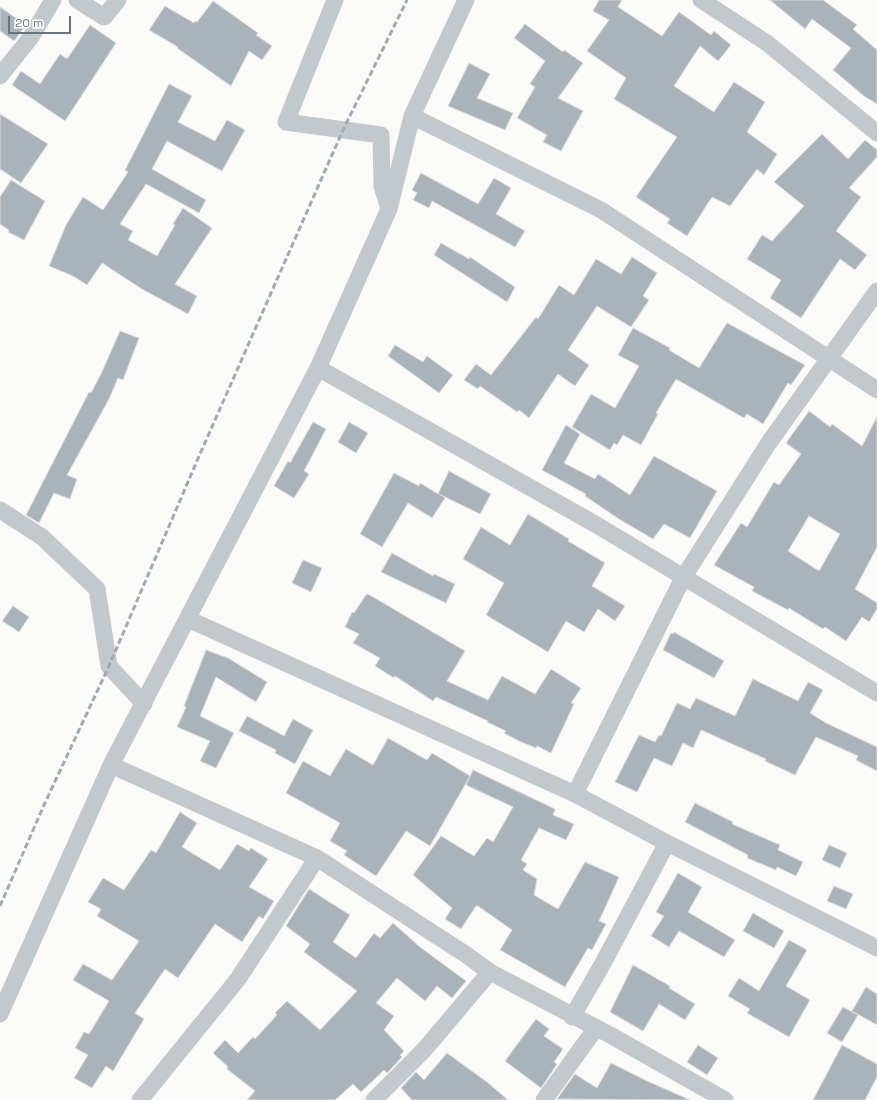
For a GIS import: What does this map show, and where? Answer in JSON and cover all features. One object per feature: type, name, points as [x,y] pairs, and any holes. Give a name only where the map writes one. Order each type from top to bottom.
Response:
[{"type":"street","points":[[0,76],[31,37],[53,0]]},
{"type":"street","points":[[77,0],[104,17],[118,0]]},
{"type":"street","points":[[335,0],[286,122],[381,135],[382,186],[389,209]]},
{"type":"street","points":[[0,1014],[111,765],[318,368],[389,209],[412,116],[466,0]]},
{"type":"street","points":[[701,0],[767,43],[877,134]]},
{"type":"street","points":[[412,116],[601,210],[877,390]]},
{"type":"street","points":[[575,794],[683,578],[768,444],[877,291]]},
{"type":"street","points":[[318,368],[595,524],[877,693]]},
{"type":"street","points":[[0,510],[42,537],[97,589],[109,666],[144,704]]},
{"type":"street","points":[[188,619],[575,794],[667,843],[877,948]]},
{"type":"street","points":[[111,765],[317,858],[465,954],[490,972],[572,1017],[596,1028],[725,1100]]},
{"type":"street","points":[[572,1017],[602,965],[667,843]]},
{"type":"street","points":[[140,1100],[238,979],[317,858]]},
{"type":"street","points":[[374,1100],[424,1050],[490,972]]},
{"type":"street","points":[[544,1100],[596,1028]]},
{"type":"building","points":[[599,0],[622,0],[618,7],[662,36],[679,12],[711,35],[714,31],[731,45],[718,61],[700,46],[674,86],[714,112],[734,82],[765,102],[747,132],[777,154],[764,175],[757,169],[730,206],[712,197],[687,236],[667,223],[670,219],[636,197],[677,137],[614,99],[626,78],[587,51],[609,20],[593,11]]},
{"type":"building","points":[[770,0],[823,0],[857,25],[853,29],[877,50],[877,104],[864,96],[833,70],[851,48],[812,19],[805,29]]},
{"type":"building","points":[[213,1],[258,33],[256,35],[272,46],[262,60],[249,51],[231,86],[177,48],[178,47],[149,30],[165,6],[194,23],[195,21],[197,22]]},
{"type":"building","points":[[0,7],[26,25],[14,41],[0,31]]},
{"type":"building","points":[[525,24],[563,52],[564,50],[583,63],[558,98],[583,111],[561,151],[543,142],[547,135],[517,118],[535,87],[530,84],[545,61],[514,38]]},
{"type":"building","points":[[90,25],[116,43],[65,121],[12,85],[21,71],[40,84],[60,54],[67,59]]},
{"type":"building","points":[[469,63],[490,74],[477,98],[513,113],[505,130],[448,106]]},
{"type":"building","points":[[169,84],[192,96],[178,122],[215,141],[227,120],[245,130],[222,171],[167,141],[152,169],[206,200],[199,213],[146,184],[120,224],[133,231],[128,240],[157,256],[183,208],[212,228],[175,284],[197,296],[188,314],[142,289],[102,263],[87,285],[73,276],[49,266],[66,225],[83,197],[103,210],[128,172],[125,170]]},
{"type":"building","points":[[0,114],[48,144],[21,183],[0,169]]},
{"type":"building","points":[[822,134],[848,159],[865,140],[877,150],[877,157],[849,188],[861,197],[836,231],[867,255],[855,270],[840,259],[801,318],[770,298],[781,280],[747,259],[762,235],[772,241],[804,206],[774,182]]},
{"type":"building","points":[[421,173],[478,204],[494,178],[511,188],[496,214],[525,231],[515,247],[432,201],[429,208],[413,200],[417,193],[412,190]]},
{"type":"building","points":[[11,180],[45,201],[24,240],[8,232],[9,230],[0,224],[0,197]]},
{"type":"building","points":[[441,243],[469,259],[470,257],[515,287],[507,302],[434,255]]},
{"type":"building","points":[[632,257],[657,273],[643,296],[649,300],[631,327],[597,306],[568,350],[589,365],[575,386],[558,374],[529,418],[519,410],[517,412],[480,386],[478,389],[464,380],[476,364],[491,375],[536,317],[538,319],[559,285],[574,295],[596,259],[621,274]]},
{"type":"building","points":[[727,323],[805,365],[791,385],[788,383],[763,424],[747,414],[744,418],[676,379],[656,413],[658,414],[641,445],[623,435],[617,445],[614,443],[610,450],[572,427],[591,394],[615,408],[639,366],[618,355],[633,328],[670,348],[669,350],[699,368]]},
{"type":"building","points":[[120,331],[139,338],[123,380],[118,378],[109,399],[67,475],[77,479],[70,499],[54,493],[39,523],[26,515],[89,392],[91,393],[101,374]]},
{"type":"building","points":[[395,345],[423,362],[427,356],[453,375],[439,393],[388,356]]},
{"type":"building","points":[[809,411],[830,427],[832,424],[862,446],[877,417],[877,547],[855,589],[877,603],[877,609],[869,622],[862,617],[846,641],[825,627],[823,629],[789,608],[788,610],[752,591],[754,587],[714,565],[741,523],[747,527],[774,482],[779,485],[801,454],[786,443]],"holes":[[[809,516],[840,534],[819,571],[788,551]]]},
{"type":"building","points":[[313,422],[326,429],[304,471],[309,474],[294,498],[274,486],[288,461],[290,463]]},
{"type":"building","points":[[349,422],[368,433],[356,453],[338,442]]},
{"type":"building","points":[[566,425],[580,434],[564,463],[595,479],[598,474],[630,495],[654,456],[717,491],[690,538],[664,524],[653,539],[619,519],[585,496],[586,494],[542,470]]},
{"type":"building","points":[[449,471],[491,494],[480,514],[439,494],[445,498],[432,518],[408,503],[382,547],[360,534],[394,473],[419,486],[420,483],[438,494]]},
{"type":"building","points":[[528,514],[569,539],[568,541],[605,563],[592,586],[625,606],[615,621],[598,609],[584,632],[566,621],[548,652],[486,615],[504,583],[463,559],[481,527],[510,545]]},
{"type":"building","points":[[392,553],[433,576],[434,574],[455,584],[446,603],[381,572]]},
{"type":"building","points":[[303,560],[322,568],[311,592],[292,583]]},
{"type":"building","points":[[368,594],[465,651],[447,681],[488,700],[502,676],[535,694],[551,669],[581,688],[571,703],[574,704],[551,753],[537,746],[536,748],[519,741],[504,733],[506,731],[487,722],[488,721],[436,697],[433,701],[395,676],[394,678],[375,666],[380,658],[353,643],[359,634],[345,627],[352,612],[354,613]]},
{"type":"building","points":[[13,606],[29,617],[19,632],[2,621]]},
{"type":"building","points":[[674,632],[724,661],[714,678],[663,650],[671,633],[673,634]]},
{"type":"building","points":[[206,650],[228,658],[267,682],[256,702],[216,677],[200,716],[234,733],[216,768],[200,761],[210,741],[177,727],[186,707],[184,706]]},
{"type":"building","points":[[753,679],[798,701],[808,682],[823,690],[810,713],[826,723],[877,747],[877,771],[856,760],[858,756],[816,737],[795,775],[765,761],[766,759],[701,730],[693,748],[683,743],[672,766],[654,758],[637,792],[615,782],[639,735],[655,742],[659,735],[661,736],[677,703],[690,709],[696,698],[735,716]]},
{"type":"building","points":[[247,716],[284,736],[293,719],[313,730],[295,764],[275,753],[276,750],[239,731]]},
{"type":"building","points":[[388,738],[427,760],[432,753],[470,776],[430,846],[406,831],[376,876],[344,855],[347,851],[330,841],[340,823],[286,793],[303,761],[330,776],[346,749],[373,765]]},
{"type":"building","points":[[473,770],[555,809],[553,815],[574,824],[566,840],[539,828],[521,860],[527,864],[523,870],[537,879],[534,895],[558,909],[585,862],[619,877],[599,921],[606,924],[592,950],[588,948],[565,987],[500,950],[512,930],[478,906],[476,906],[461,929],[445,919],[452,908],[413,875],[441,836],[474,856],[487,838],[493,842],[513,807],[466,785]]},
{"type":"building","points":[[695,803],[733,822],[732,824],[780,845],[778,850],[803,862],[796,876],[777,867],[776,870],[747,858],[748,855],[685,822]]},
{"type":"building","points":[[180,812],[197,823],[182,847],[220,870],[237,844],[249,851],[251,848],[268,859],[249,887],[274,901],[263,919],[259,916],[242,942],[215,924],[178,978],[165,969],[135,1013],[144,1019],[113,1071],[106,1066],[92,1088],[74,1078],[88,1055],[75,1048],[84,1032],[89,1034],[109,1001],[73,980],[83,964],[112,980],[139,941],[97,916],[101,909],[88,902],[103,878],[124,890],[151,850],[156,853]]},
{"type":"building","points":[[829,845],[847,853],[840,868],[822,860]]},
{"type":"building","points":[[678,873],[702,887],[688,912],[735,940],[724,957],[679,931],[669,947],[651,936],[664,916],[656,912]]},
{"type":"building","points":[[834,886],[853,894],[846,909],[827,901]]},
{"type":"building","points":[[309,889],[350,915],[333,942],[356,958],[374,933],[380,938],[393,923],[420,947],[466,981],[452,998],[437,986],[425,1001],[397,978],[376,1003],[394,1016],[384,1030],[404,1051],[400,1055],[402,1057],[387,1073],[384,1070],[361,1092],[353,1084],[335,1100],[247,1100],[255,1091],[227,1069],[228,1067],[213,1053],[225,1040],[238,1053],[253,1037],[255,1039],[277,1015],[275,1013],[287,1001],[320,1030],[357,991],[304,952],[310,944],[286,926]]},
{"type":"building","points":[[753,913],[784,931],[774,948],[743,931]]},
{"type":"building","points":[[789,940],[807,950],[786,986],[810,1000],[789,1037],[747,1013],[750,1009],[728,996],[739,978],[759,991]]},
{"type":"building","points":[[633,965],[670,986],[669,988],[695,1004],[685,1020],[659,1004],[643,1031],[610,1012]]},
{"type":"building","points":[[866,987],[877,994],[877,1025],[852,1011]]},
{"type":"building","points":[[843,1007],[858,1015],[842,1042],[827,1033]]},
{"type":"building","points":[[536,1019],[549,1029],[544,1036],[563,1049],[554,1062],[557,1064],[541,1088],[505,1061]]},
{"type":"building","points":[[698,1045],[718,1058],[707,1075],[687,1062]]},
{"type":"building","points":[[842,1045],[877,1064],[877,1077],[865,1100],[813,1100]]},
{"type":"building","points":[[447,1053],[487,1082],[508,1100],[412,1100],[401,1088],[416,1072],[424,1080]]},
{"type":"building","points":[[611,1063],[690,1100],[557,1099],[575,1074],[597,1088]]},
{"type":"railway","points":[[0,906],[44,805],[109,666],[200,454],[343,130],[407,0]]}]
